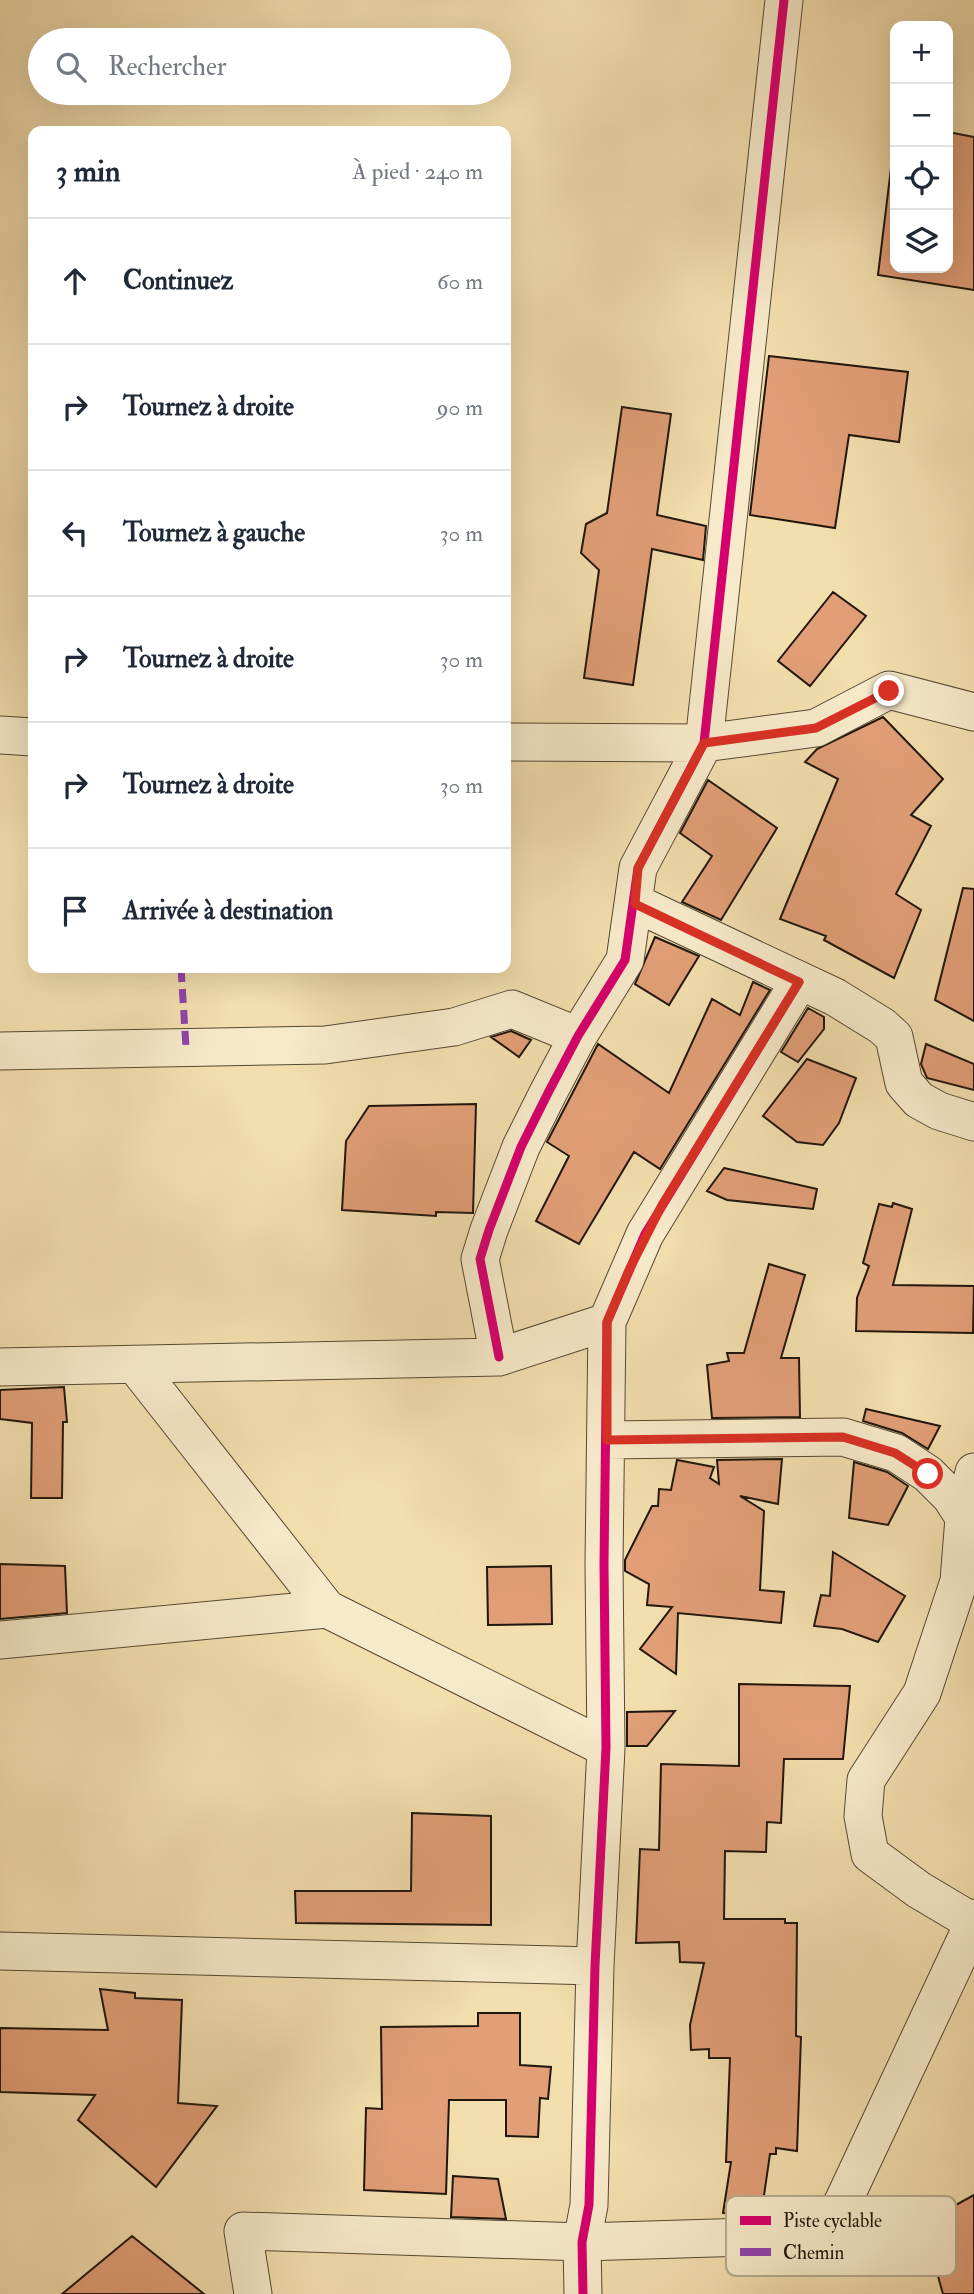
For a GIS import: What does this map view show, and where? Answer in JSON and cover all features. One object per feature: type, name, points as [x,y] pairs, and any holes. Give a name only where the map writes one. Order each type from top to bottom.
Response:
[{"type":"street","points":[[499,1357],[480,1259],[521,1146],[578,1036],[625,960],[638,868],[704,743],[784,0]]},
{"type":"street","points":[[511,742],[704,743],[816,728],[889,691],[974,712]]},
{"type":"street","points":[[0,735],[28,737]]},
{"type":"street","points":[[635,904],[835,997],[882,1026],[894,1037],[904,1083],[919,1100],[939,1111],[974,1122]]},
{"type":"street","points":[[583,2294],[582,2242],[589,2205],[595,1966],[606,1748],[604,1564],[607,1322],[645,1234],[799,982]]},
{"type":"street","points":[[0,1051],[325,1045],[454,1027],[512,1009],[578,1036]]},
{"type":"street","points":[[0,1367],[499,1357],[607,1322]]},
{"type":"street","points":[[136,1366],[327,1609],[606,1748]]},
{"type":"street","points":[[607,1440],[843,1437],[895,1453],[928,1474],[951,1497],[969,1525]]},
{"type":"street","points":[[846,2196],[974,1921],[919,1890],[870,1854],[863,1816],[866,1780],[922,1693],[959,1581],[969,1525],[974,1472]]},
{"type":"street","points":[[0,1640],[327,1609]]},
{"type":"street","points":[[0,1951],[595,1966]]},
{"type":"street","points":[[253,2294],[243,2231],[582,2242],[726,2238]]},
{"type":"building","points":[[953,133],[974,137],[974,290],[878,275],[890,176],[890,273],[953,273]]},
{"type":"building","points":[[769,356],[908,372],[899,442],[849,435],[835,528],[750,515]]},
{"type":"building","points":[[622,407],[671,414],[657,515],[706,526],[703,560],[652,549],[633,685],[584,678],[599,570],[581,553],[586,524],[607,513]]},
{"type":"building","points":[[833,592],[866,616],[810,686],[778,661]]},
{"type":"building","points":[[883,717],[943,779],[911,815],[931,826],[896,894],[921,910],[894,978],[824,940],[826,936],[780,919],[838,779],[805,762],[817,749]]},
{"type":"building","points":[[708,780],[777,828],[721,920],[682,902],[712,856],[680,833]]},
{"type":"building","points":[[963,888],[974,889],[974,1021],[935,1000]]},
{"type":"building","points":[[655,937],[699,956],[669,1005],[635,984]]},
{"type":"building","points":[[753,982],[770,990],[660,1169],[634,1152],[579,1244],[536,1221],[569,1156],[547,1142],[598,1044],[669,1093],[712,999],[740,1015]]},
{"type":"building","points":[[808,1008],[824,1017],[824,1029],[798,1062],[781,1052]]},
{"type":"building","points":[[511,1031],[531,1040],[519,1057],[491,1037]]},
{"type":"building","points":[[926,1044],[974,1064],[974,1090],[927,1078],[921,1064]]},
{"type":"building","points":[[807,1059],[856,1078],[839,1123],[823,1145],[797,1142],[763,1116]]},
{"type":"building","points":[[476,1104],[473,1213],[436,1212],[436,1216],[342,1210],[346,1141],[369,1106]]},
{"type":"building","points":[[724,1168],[817,1189],[813,1209],[727,1200],[707,1191]]},
{"type":"building","points":[[893,1203],[912,1209],[893,1285],[974,1286],[973,1333],[856,1331],[857,1298],[869,1266],[863,1263],[879,1204],[892,1207]]},
{"type":"building","points":[[769,1264],[805,1275],[781,1358],[799,1358],[800,1417],[712,1418],[707,1365],[729,1361],[727,1353],[744,1353]]},
{"type":"building","points":[[64,1387],[67,1422],[63,1422],[62,1498],[31,1498],[32,1423],[0,1419],[0,1390]]},
{"type":"building","points":[[866,1409],[940,1426],[928,1449],[902,1433],[863,1421]]},
{"type":"building","points":[[782,1459],[778,1504],[740,1496],[764,1511],[760,1590],[784,1592],[781,1623],[678,1613],[676,1674],[640,1649],[672,1607],[647,1605],[649,1584],[625,1571],[625,1560],[652,1506],[658,1506],[659,1489],[671,1490],[677,1460],[714,1467],[710,1478],[719,1484],[717,1460]]},
{"type":"building","points":[[854,1462],[887,1472],[908,1486],[888,1525],[849,1518]]},
{"type":"building","points":[[833,1552],[905,1596],[878,1642],[842,1629],[814,1626],[821,1595],[830,1596]]},
{"type":"building","points":[[0,1564],[65,1566],[67,1613],[0,1619]]},
{"type":"building","points":[[551,1566],[552,1624],[488,1625],[487,1567]]},
{"type":"building","points":[[739,1684],[850,1686],[843,1759],[784,1759],[781,1823],[767,1822],[766,1852],[725,1851],[724,1919],[785,1919],[785,1923],[797,1923],[796,2036],[801,2037],[797,2151],[776,2148],[776,2154],[770,2154],[764,2196],[726,2196],[726,2213],[723,2213],[731,2162],[726,2162],[730,2058],[709,2058],[709,2049],[691,2050],[690,2025],[704,1963],[680,1962],[679,1942],[636,1943],[640,1849],[659,1850],[661,1764],[739,1766]]},
{"type":"building","points":[[675,1711],[647,1746],[627,1746],[627,1712]]},
{"type":"building","points":[[412,1813],[491,1816],[491,1925],[296,1923],[295,1891],[411,1891]]},
{"type":"building","points":[[100,1989],[135,1993],[135,1998],[182,2000],[178,2103],[217,2106],[156,2187],[78,2120],[95,2095],[0,2092],[0,2028],[108,2030]]},
{"type":"building","points":[[478,2013],[520,2013],[520,2065],[551,2067],[548,2099],[540,2098],[538,2137],[506,2136],[506,2100],[449,2100],[446,2194],[364,2190],[366,2108],[382,2109],[381,2027],[478,2026]]},
{"type":"building","points":[[453,2176],[498,2179],[506,2219],[451,2217]]},
{"type":"building","points":[[974,2195],[974,2294],[943,2294],[938,2276],[956,2276],[956,2205]]},
{"type":"building","points":[[132,2236],[204,2294],[62,2294]]},
{"type":"marked path","points":[[181,973],[186,1047]]},
{"type":"cycle path","points":[[499,1357],[480,1259],[489,1230],[521,1147],[548,1093],[578,1036],[625,960],[638,868],[704,743],[784,0]]},
{"type":"cycle path","points":[[583,2294],[582,2242],[589,2205],[595,1966],[606,1748],[604,1564],[607,1322],[645,1234],[799,982]]},
{"type":"route","points":[[889,691],[816,728],[704,743],[638,868],[635,904],[799,982],[645,1234],[607,1322],[607,1440],[664,1437],[843,1437],[895,1453],[928,1474]]}]
